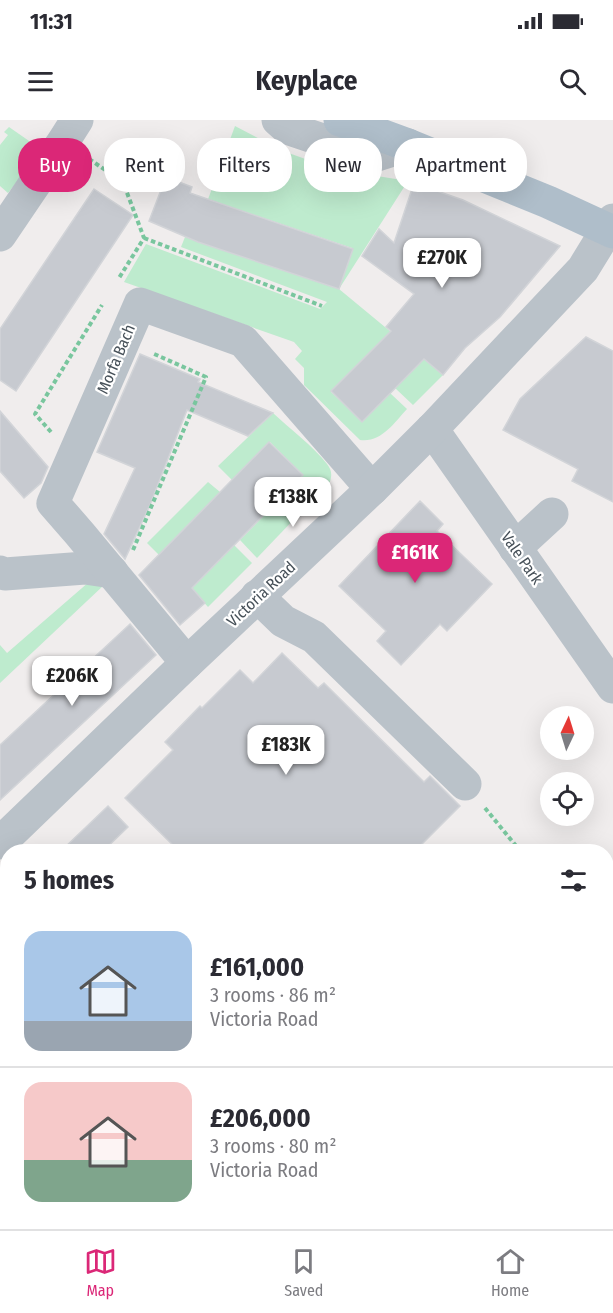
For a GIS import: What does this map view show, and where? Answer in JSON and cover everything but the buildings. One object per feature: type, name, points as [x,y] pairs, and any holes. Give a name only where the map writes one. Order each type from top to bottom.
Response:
[{"type":"main road","points":[[340,120],[394,140]]},
{"type":"main road","points":[[523,192],[611,227]]},
{"type":"street","points":[[278,120],[287,128],[367,155],[377,155],[394,150]]},
{"type":"street","points":[[0,235],[70,131]]},
{"type":"street","name":"Victoria Road","points":[[0,843],[372,489],[432,429],[584,269],[611,227]]},
{"type":"street","name":"Morfa Bach","points":[[187,663],[53,503],[140,304],[243,341],[372,489]]},
{"type":"street","name":"Vale Park","points":[[432,429],[613,687]]},
{"type":"street","points":[[515,548],[552,514]]},
{"type":"street","points":[[0,572],[5,574],[85,568],[116,577]]},
{"type":"street","points":[[257,596],[283,621],[314,637],[465,784]]},
{"type":"path","points":[[70,131],[123,182],[144,238],[322,306]]},
{"type":"path","points":[[114,286],[144,238]]},
{"type":"path","points":[[73,458],[35,414],[108,296]]},
{"type":"path","points":[[116,577],[206,376],[124,340]]},
{"type":"path","points":[[465,784],[514,844]]},
{"type":"green space","points":[[235,126],[258,138],[231,138]]},
{"type":"green space","points":[[9,127],[25,138],[18,138],[18,180],[8,193],[0,186],[0,145],[8,135],[4,132]]},
{"type":"green space","points":[[292,154],[304,158],[304,192],[382,192],[382,177],[394,179],[394,192],[401,192],[339,289],[443,375],[413,405],[395,388],[412,370],[382,340],[331,392],[362,421],[390,393],[407,409],[381,435],[368,440],[360,440],[304,385],[304,368],[295,359],[302,351],[294,342],[124,282],[146,244],[320,309],[327,302],[181,247],[185,237],[193,240],[211,192],[292,192]],"holes":[[[213,201],[352,248],[339,289],[198,242]]]},
{"type":"green space","points":[[273,413],[315,451],[330,470],[331,477],[328,486],[306,509],[288,491],[303,475],[270,442],[232,480],[218,466]]},
{"type":"green space","points":[[208,482],[220,492],[172,542],[205,574],[234,545],[252,563],[208,607],[147,543]]},
{"type":"green space","points":[[283,496],[300,513],[257,558],[240,540]]},
{"type":"green space","points":[[97,575],[104,585],[0,683],[0,645],[7,653]]}]
